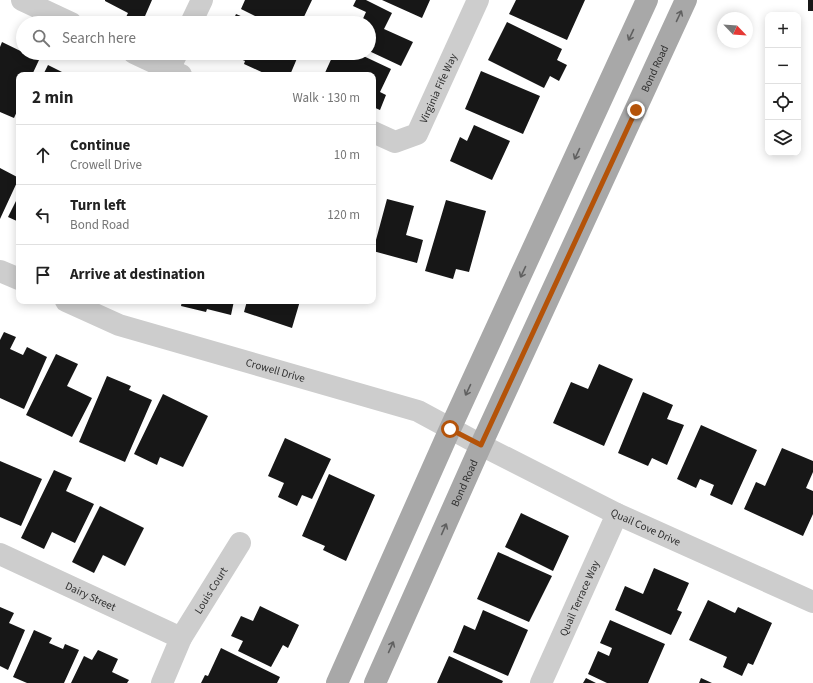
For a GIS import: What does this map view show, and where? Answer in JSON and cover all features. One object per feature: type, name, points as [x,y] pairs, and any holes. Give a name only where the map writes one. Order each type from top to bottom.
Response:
[{"type":"main road","points":[[337,683],[450,429],[647,0]]},
{"type":"main road","points":[[636,110],[639,71],[671,0]]},
{"type":"main road","name":"Bond Road","points":[[375,683],[481,445],[686,0]]},
{"type":"street","points":[[22,0],[56,16]]},
{"type":"street","points":[[194,16],[202,0]]},
{"type":"street","name":"Virginia Fife Way","points":[[376,133],[395,142],[417,134],[478,0]]},
{"type":"street","points":[[156,60],[175,66]]},
{"type":"street","points":[[0,271],[16,278]]},
{"type":"street","name":"Crowell Drive","points":[[72,304],[118,325],[418,411],[481,445]]},
{"type":"street","name":"Quail Cove Drive","points":[[481,445],[617,514],[813,602]]},
{"type":"street","name":"Quail Terrace Way","points":[[541,683],[617,514]]},
{"type":"street","name":"Louis Court","points":[[162,683],[181,638],[240,543]]},
{"type":"street","name":"Dairy Street","points":[[0,554],[181,638]]},
{"type":"building","points":[[152,0],[145,16],[126,16],[128,13],[105,1]]},
{"type":"building","points":[[245,0],[312,0],[304,16],[255,16],[241,9]]},
{"type":"building","points":[[356,0],[366,0],[392,13],[384,29],[413,42],[401,66],[376,54],[376,16],[364,16],[366,12],[353,6]]},
{"type":"building","points":[[382,0],[430,0],[422,18]]},
{"type":"building","points":[[516,0],[585,0],[567,40],[509,14]]},
{"type":"building","points":[[808,0],[813,0],[813,11],[808,11]]},
{"type":"building","points":[[507,22],[562,49],[557,60],[567,65],[559,81],[550,76],[544,88],[488,60]]},
{"type":"building","points":[[2,42],[16,49],[16,60],[39,60],[33,72],[16,72],[16,114],[14,118],[0,112],[0,47]]},
{"type":"building","points":[[243,60],[296,60],[291,72],[261,72],[244,64],[245,61]]},
{"type":"building","points":[[331,60],[372,60],[391,69],[380,92],[386,95],[380,110],[376,108],[376,72],[325,72]]},
{"type":"building","points":[[48,65],[62,72],[44,72]]},
{"type":"building","points":[[481,71],[540,96],[523,134],[465,109]]},
{"type":"building","points":[[474,125],[510,141],[492,180],[450,161],[460,137],[467,141]]},
{"type":"building","points":[[0,168],[16,176],[16,184],[0,219]]},
{"type":"building","points":[[387,199],[414,206],[406,235],[423,240],[417,263],[376,252],[376,240]]},
{"type":"building","points":[[446,200],[486,211],[469,272],[456,269],[453,279],[425,271]]},
{"type":"building","points":[[16,201],[16,221],[8,217]]},
{"type":"building","points":[[181,304],[233,304],[231,315],[207,309],[206,312],[181,306]]},
{"type":"building","points":[[246,304],[299,304],[292,328],[244,312]]},
{"type":"building","points":[[4,332],[16,337],[10,349],[23,355],[27,347],[47,357],[24,409],[0,398],[0,340]]},
{"type":"building","points":[[56,354],[78,364],[67,386],[92,398],[72,437],[26,415]]},
{"type":"building","points":[[599,364],[633,379],[604,446],[553,423],[571,382],[588,389]]},
{"type":"building","points":[[107,376],[131,386],[129,390],[152,400],[125,462],[79,442]]},
{"type":"building","points":[[643,392],[673,405],[667,419],[684,425],[667,465],[652,458],[648,466],[618,453]]},
{"type":"building","points":[[163,394],[208,416],[183,467],[160,457],[157,465],[134,454]]},
{"type":"building","points":[[701,425],[757,450],[732,505],[710,495],[714,485],[700,479],[696,488],[677,479]]},
{"type":"building","points":[[285,438],[331,459],[312,499],[302,495],[297,506],[278,497],[284,483],[268,476]]},
{"type":"building","points":[[782,448],[813,461],[813,472],[806,488],[813,491],[813,514],[803,536],[744,509],[756,482],[765,486]]},
{"type":"building","points":[[0,461],[42,479],[21,526],[0,517]]},
{"type":"building","points":[[54,470],[72,478],[66,491],[94,504],[75,543],[52,532],[44,549],[21,538]]},
{"type":"building","points":[[329,474],[375,495],[346,561],[323,550],[325,546],[302,536]]},
{"type":"building","points":[[100,506],[144,528],[125,566],[103,555],[94,573],[72,562]]},
{"type":"building","points":[[521,513],[569,536],[553,571],[505,547]]},
{"type":"building","points":[[498,552],[552,576],[529,622],[477,599]]},
{"type":"building","points":[[654,568],[689,583],[677,610],[682,612],[671,635],[615,610],[625,586],[643,594]]},
{"type":"building","points":[[708,600],[735,613],[738,607],[772,623],[753,665],[748,663],[742,676],[723,667],[727,657],[689,640]]},
{"type":"building","points":[[260,606],[299,625],[288,648],[283,645],[271,667],[238,651],[243,641],[231,636],[241,616],[253,621]]},
{"type":"building","points":[[0,607],[14,613],[9,623],[25,630],[8,670],[0,666]]},
{"type":"building","points":[[483,610],[528,630],[508,676],[453,652],[464,625],[475,630]]},
{"type":"building","points":[[610,620],[665,644],[648,683],[607,683],[588,674],[598,651],[609,656],[612,648],[600,643]]},
{"type":"building","points":[[34,630],[52,638],[49,643],[63,649],[65,644],[79,650],[64,683],[27,683],[13,677]]},
{"type":"building","points":[[221,648],[280,677],[277,683],[201,683],[205,675],[208,676]]},
{"type":"building","points":[[98,650],[118,659],[112,672],[129,680],[127,683],[71,683],[84,656],[92,660]]},
{"type":"building","points":[[449,656],[503,681],[502,683],[437,683]]},
{"type":"building","points":[[586,678],[596,683],[583,683]]},
{"type":"building","points":[[701,678],[712,683],[699,683]]},
{"type":"route","points":[[450,429],[481,445],[636,110]]}]
